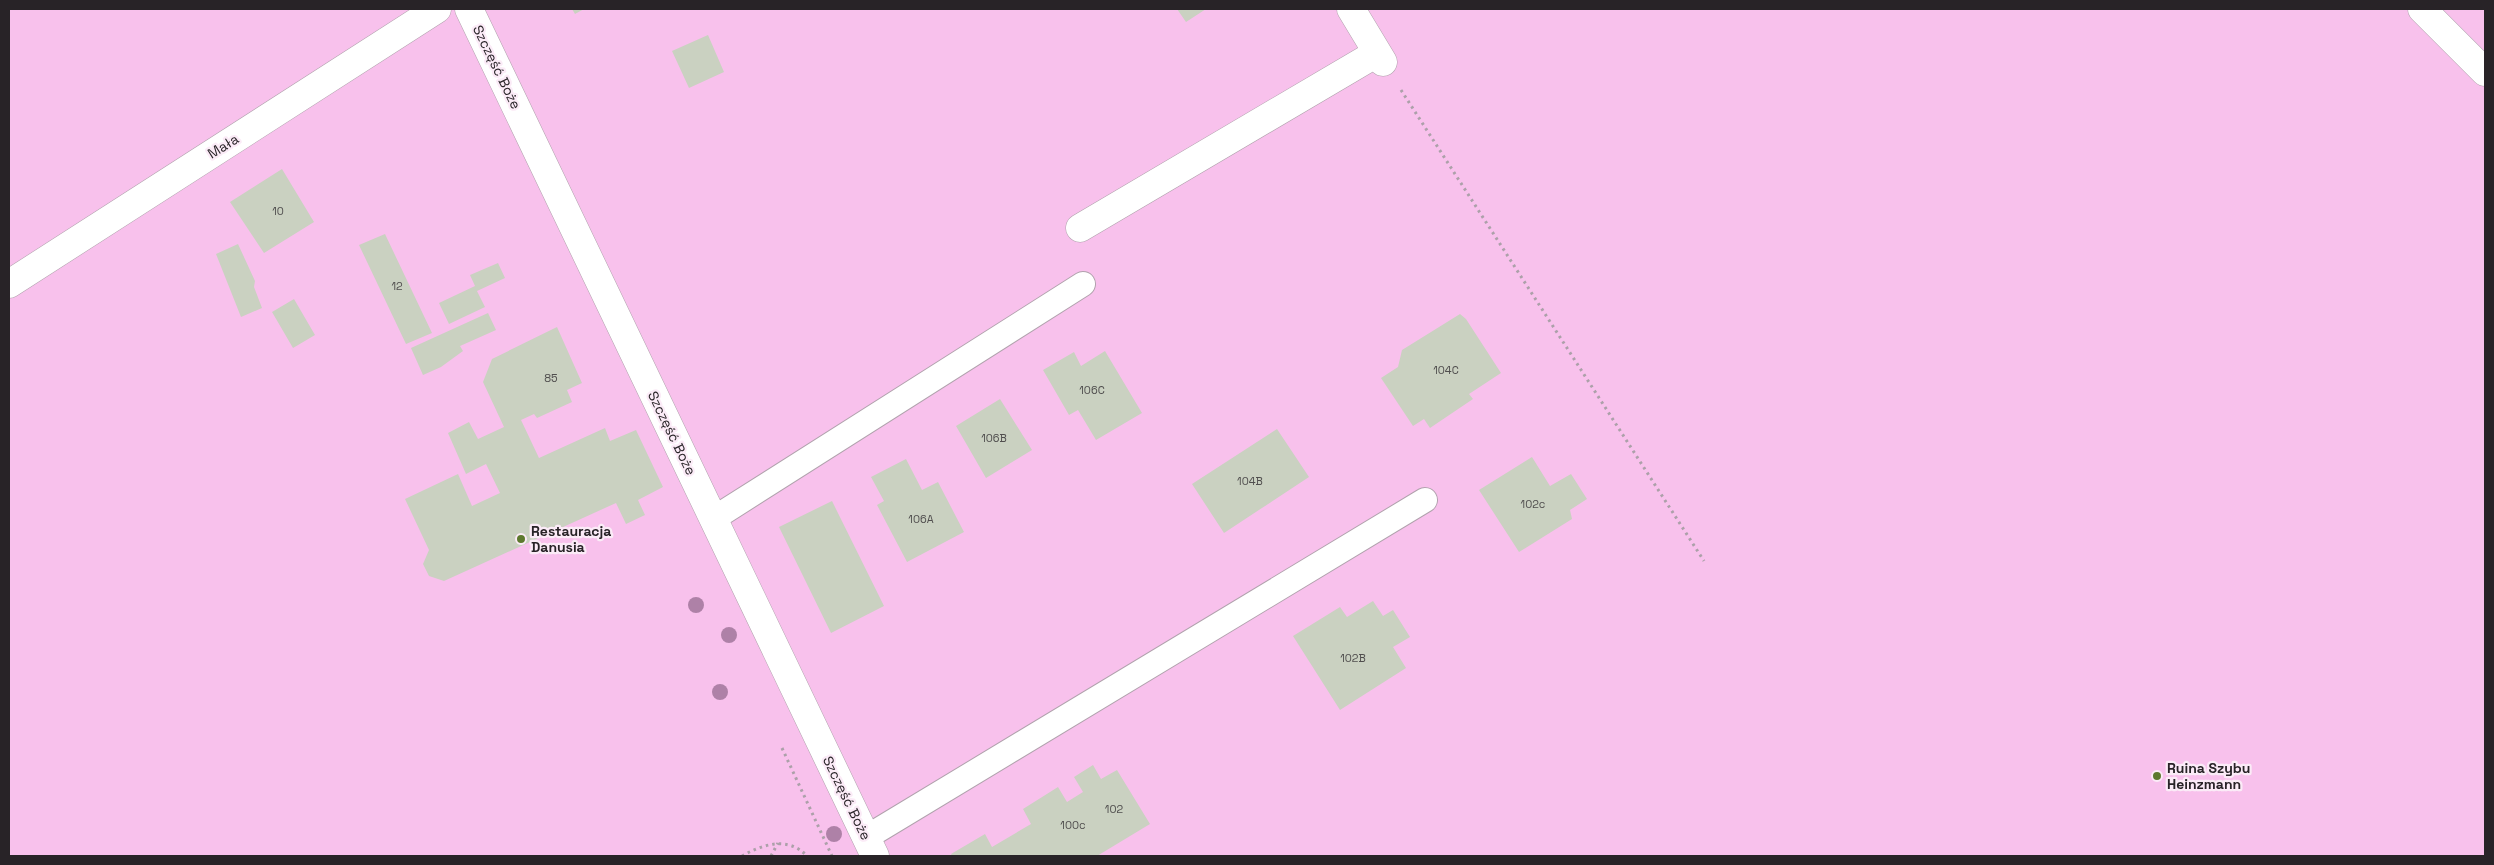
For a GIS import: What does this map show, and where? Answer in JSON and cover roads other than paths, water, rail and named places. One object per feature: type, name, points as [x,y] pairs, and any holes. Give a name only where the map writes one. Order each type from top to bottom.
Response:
[{"type":"street","name":"Mała","points":[[9,284],[437,9]]},
{"type":"street","name":"Szczęść Boże","points":[[469,9],[871,847]]},
{"type":"street","points":[[1080,228],[1380,58],[1351,9]]},
{"type":"street","points":[[2423,9],[2485,72]]},
{"type":"lane","points":[[713,519],[1083,284]]},
{"type":"lane","points":[[871,847],[1425,500]]},
{"type":"place","name":"Restauracja Danusia","points":[[521,539]]},
{"type":"place","name":"Ruina Szybu Heinzmann","points":[[2157,776]]}]
